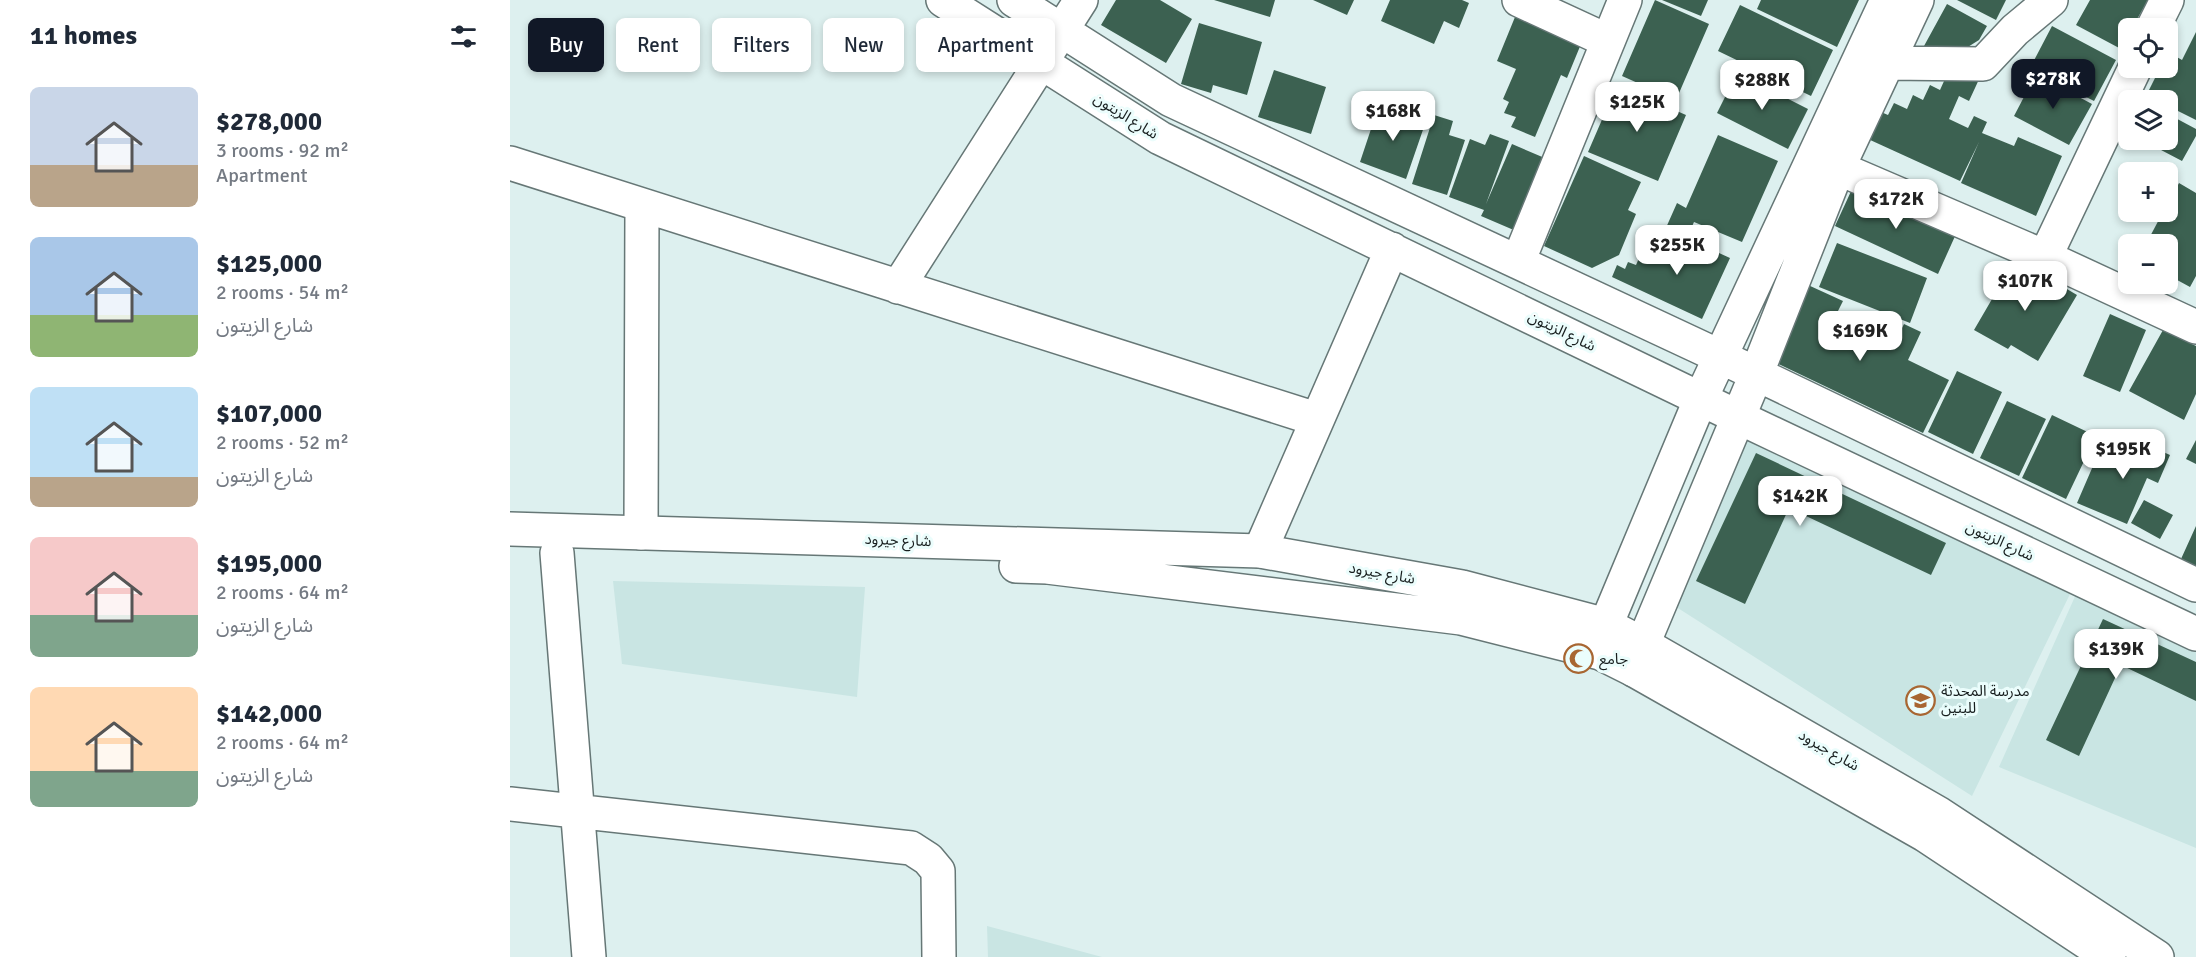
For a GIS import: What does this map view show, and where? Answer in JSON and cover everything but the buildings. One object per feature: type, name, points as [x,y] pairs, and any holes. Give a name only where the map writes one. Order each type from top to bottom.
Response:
[{"type":"street","name":"شارع الزيتون","points":[[943,0],[972,18]]},
{"type":"street","points":[[1014,0],[1171,100],[1721,357],[2196,585]]},
{"type":"street","points":[[1055,39],[1081,0]]},
{"type":"street","points":[[1519,0],[1608,41]]},
{"type":"street","points":[[1518,262],[1625,0]]},
{"type":"street","points":[[1603,639],[1701,398],[1887,0]]},
{"type":"street","points":[[1638,657],[1756,375],[1838,168],[1917,0]]},
{"type":"street","points":[[1886,63],[1983,64],[2015,30],[2051,0]]},
{"type":"street","points":[[2158,18],[2167,0]]},
{"type":"street","name":"شارع الزيتون","points":[[1055,71],[1160,138],[1738,417],[2196,633]]},
{"type":"street","points":[[898,287],[1033,72]]},
{"type":"street","points":[[2045,257],[2130,78]]},
{"type":"street","points":[[510,163],[642,207],[1316,419]]},
{"type":"street","points":[[1838,168],[2045,257],[2196,327]]},
{"type":"street","points":[[641,533],[642,207]]},
{"type":"street","points":[[1260,551],[1392,249]]},
{"type":"street","name":"شارع جيرود","points":[[510,529],[1260,551],[1462,587],[1603,639],[1938,813],[2157,957]]},
{"type":"street","name":"شارع جيرود","points":[[510,551],[1047,567],[1461,618],[1603,639]]},
{"type":"street","points":[[557,553],[589,957]]},
{"type":"street","name":"شارع جيرود","points":[[1638,657],[1925,836],[2109,957]]},
{"type":"street","points":[[510,804],[911,848],[928,859],[938,871],[939,957]]},
{"type":"shaded area","name":"مدرسة المحدثة للبنين","points":[[1741,431],[2070,594],[1972,796],[1670,603]]},
{"type":"shaded area","points":[[613,581],[865,587],[857,697],[622,664]]},
{"type":"shaded area","points":[[2077,592],[2196,649],[2196,848],[1999,767]]},
{"type":"shaded area","points":[[987,926],[1102,957],[988,957]]},
{"type":"place","name":"جامع","points":[[1578,659]]},
{"type":"place","name":"مدرسة المحدثة للبنين","points":[[1920,700]]}]
